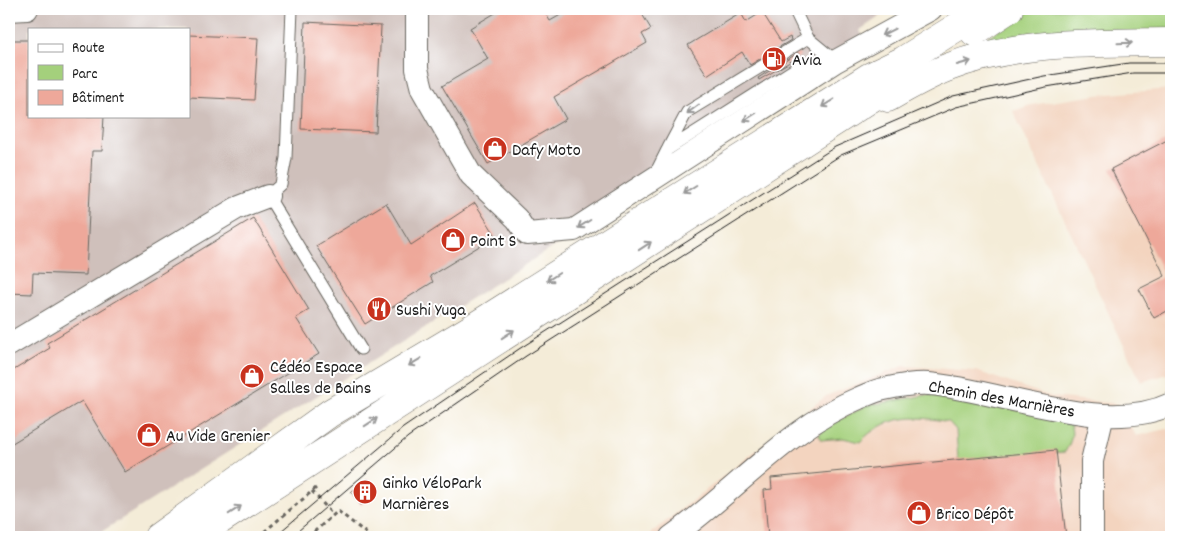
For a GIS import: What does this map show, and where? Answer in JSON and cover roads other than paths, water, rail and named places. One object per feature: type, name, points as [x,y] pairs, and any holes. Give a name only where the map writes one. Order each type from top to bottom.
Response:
[{"type":"main road","points":[[869,77],[899,52],[965,9]]},
{"type":"main road","points":[[159,536],[243,478],[330,413],[469,330],[869,77],[904,60],[986,9]]},
{"type":"main road","points":[[194,537],[797,149],[1009,9]]},
{"type":"main road","points":[[797,149],[908,87],[949,67],[995,54],[1058,45],[1171,42]]},
{"type":"street","points":[[9,10],[27,9]]},
{"type":"street","points":[[416,9],[418,69],[422,89],[471,175],[517,218],[527,234],[574,230],[836,61],[931,9]]},
{"type":"street","points":[[9,345],[237,208],[268,196]]},
{"type":"street","name":"Chemin des Marnières","points":[[670,537],[743,478],[834,409],[882,389],[927,383],[981,392],[1059,409],[1103,415],[1136,414],[1171,404]]},
{"type":"street","points":[[1092,537],[1092,461],[1103,415]]},
{"type":"lane","points":[[292,9],[286,158],[281,184],[268,196],[361,349]]},
{"type":"lane","points":[[794,9],[808,38],[836,61]]},
{"type":"lane","points":[[651,181],[687,112],[808,38]]},
{"type":"lane","points":[[667,150],[801,65],[836,61]]},
{"type":"tram line","points":[[274,537],[403,428],[519,349],[835,147],[953,96],[1044,76],[1129,63],[1171,63]]},
{"type":"tram line","points":[[291,537],[408,437],[526,356],[841,155],[956,107],[1046,87],[1133,73],[1171,73]]},
{"type":"place","name":"Avia","points":[[774,59]]},
{"type":"place","name":"Dafy Moto","points":[[495,149]]},
{"type":"place","name":"Point S","points":[[453,240]]},
{"type":"place","name":"Sushi Yuga","points":[[379,309]]},
{"type":"place","name":"Cédéo Espace Salles de Bains","points":[[252,376]]},
{"type":"place","name":"Au Vide Grenier","points":[[149,435]]},
{"type":"place","name":"Ginko VéloPark Marnières","points":[[365,492]]},
{"type":"place","name":"Brico Dépôt","points":[[919,513]]}]
